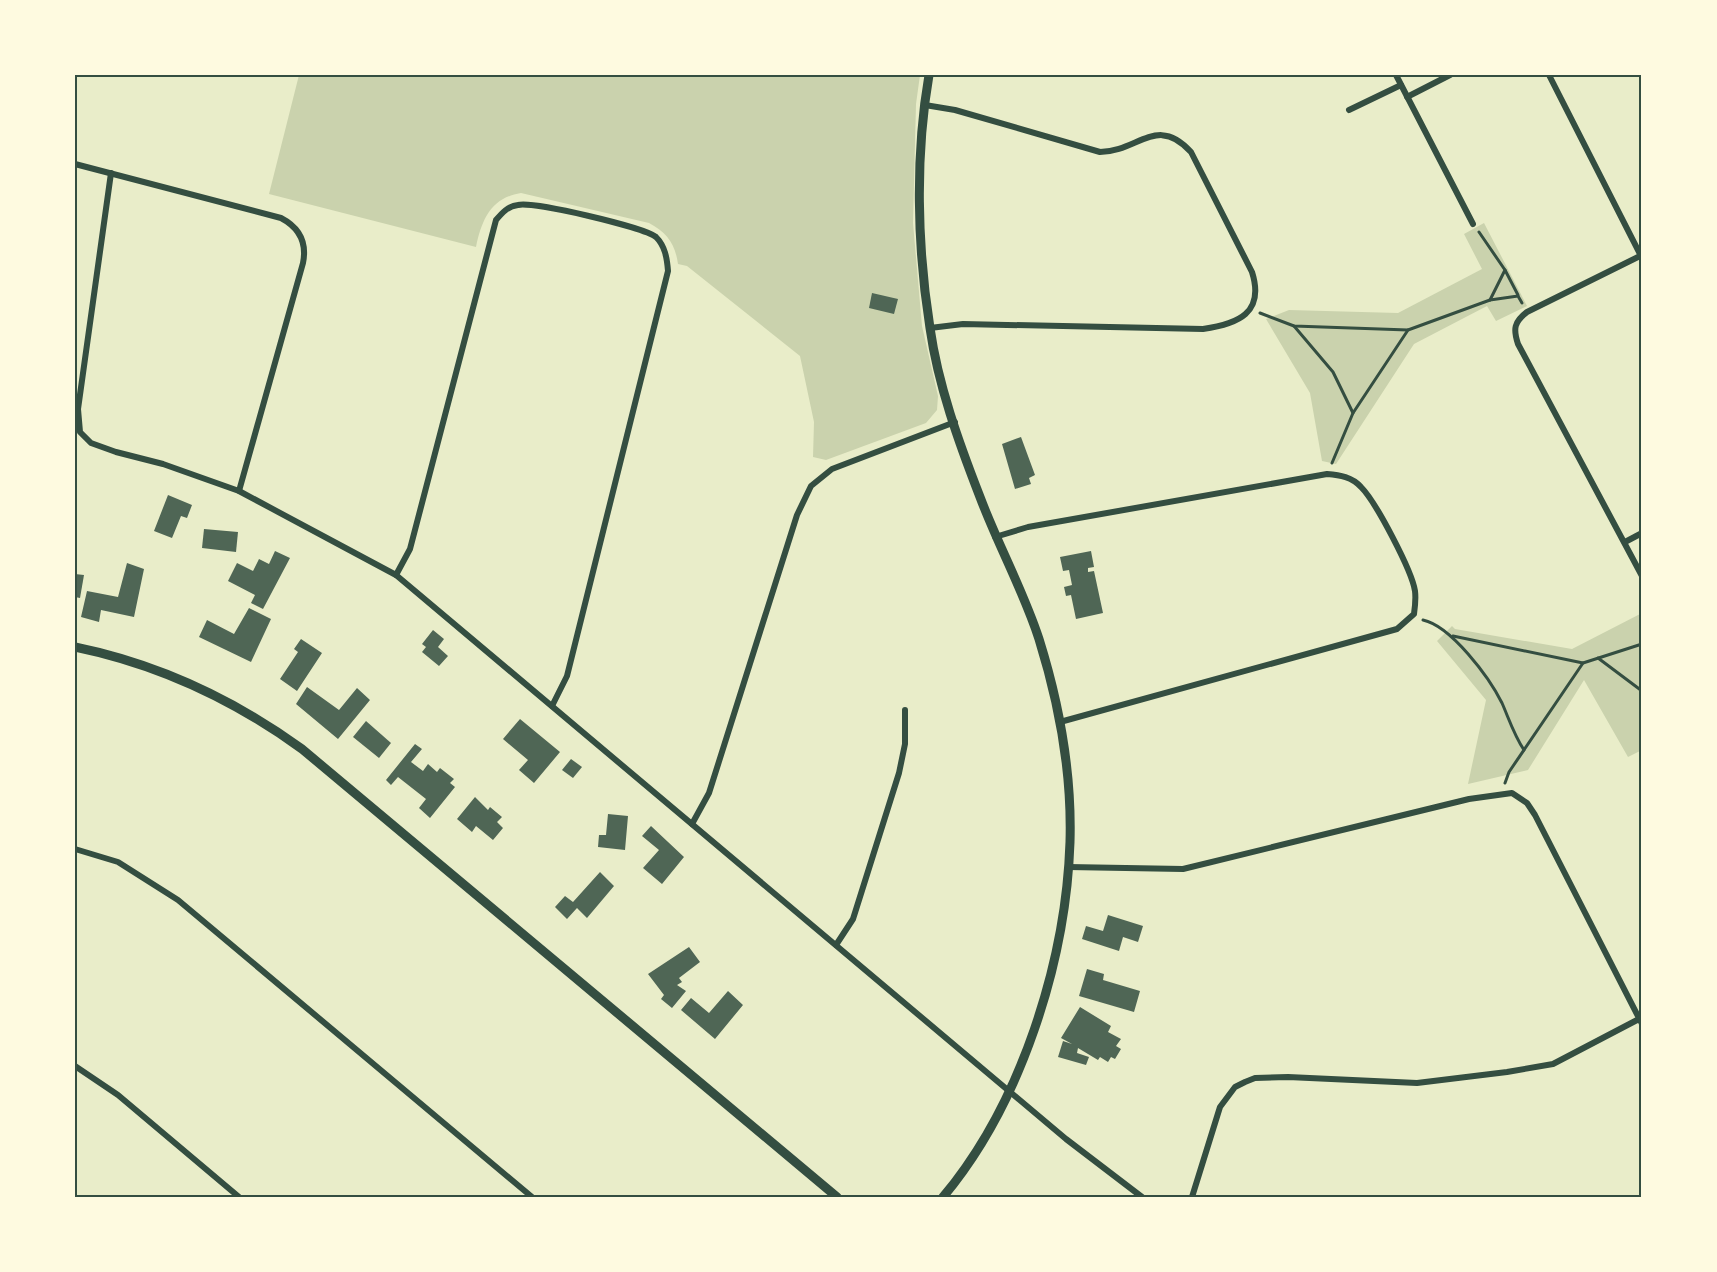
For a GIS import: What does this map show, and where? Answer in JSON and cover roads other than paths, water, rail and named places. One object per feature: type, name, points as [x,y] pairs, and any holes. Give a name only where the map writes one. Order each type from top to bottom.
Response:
[{"type":"street","points":[[929,75],[925,105],[921,221],[930,328],[954,422],[995,537],[1039,639],[1060,722],[1069,810],[1068,867],[1048,986],[1028,1047],[1009,1089],[977,1151],[943,1197]]},
{"type":"street","points":[[1396,75],[1473,224]]},
{"type":"street","points":[[1407,97],[1450,75]]},
{"type":"street","points":[[1549,75],[1642,256],[1527,312],[1516,321],[1514,329],[1518,344],[1642,576]]},
{"type":"street","points":[[1349,110],[1401,85]]},
{"type":"street","points":[[925,105],[955,110],[1100,152],[1120,150],[1154,135],[1168,135],[1181,140],[1191,152],[1252,272],[1256,289],[1251,310],[1230,325],[1203,329],[963,324],[930,328]]},
{"type":"street","points":[[75,164],[271,216],[287,222],[302,236],[305,253],[303,263],[239,491]]},
{"type":"street","points":[[111,173],[78,409],[80,432],[91,443],[116,453],[163,464],[239,491],[396,574],[1066,1138],[1142,1197]]},
{"type":"street","points":[[396,574],[410,549],[496,220],[503,212],[519,204],[530,204],[648,232],[663,246],[668,271],[567,676],[552,706]]},
{"type":"street","points":[[692,824],[709,793],[797,515],[811,486],[831,469],[954,422]]},
{"type":"street","points":[[995,537],[1028,527],[1330,474],[1351,480],[1370,498],[1410,574],[1414,591],[1414,614],[1396,629],[1060,722]]},
{"type":"street","points":[[1625,542],[1642,533]]},
{"type":"street","points":[[75,646],[134,662],[188,682],[241,709],[302,748],[837,1197]]},
{"type":"street","points":[[836,945],[853,919],[899,773],[905,744],[905,710]]},
{"type":"street","points":[[1068,867],[1183,869],[1502,793],[1520,797],[1535,815],[1641,1021],[1552,1064],[1507,1072],[1417,1083],[1288,1077],[1255,1078],[1235,1087],[1220,1107],[1192,1197]]},
{"type":"street","points":[[75,849],[118,862],[178,900],[532,1197]]},
{"type":"street","points":[[75,1066],[118,1095],[239,1197]]}]
